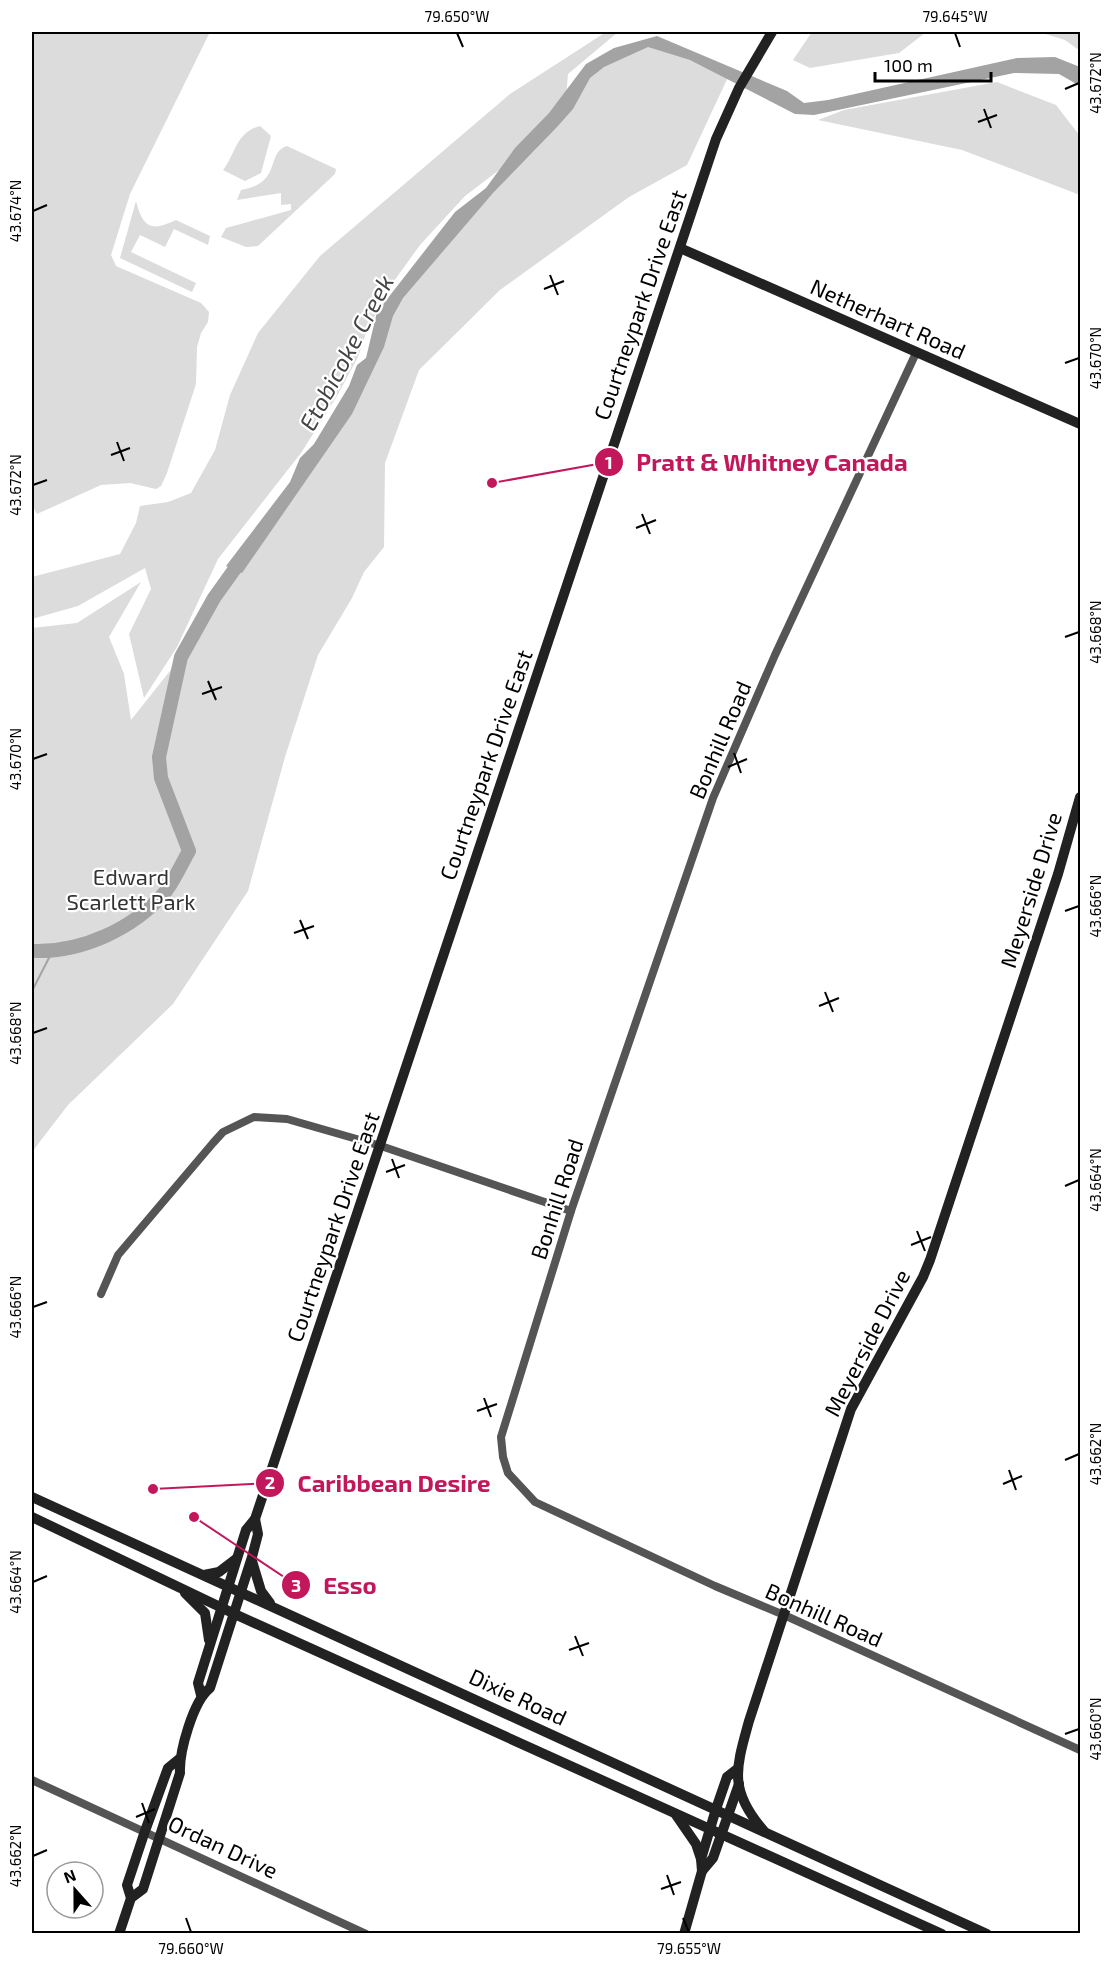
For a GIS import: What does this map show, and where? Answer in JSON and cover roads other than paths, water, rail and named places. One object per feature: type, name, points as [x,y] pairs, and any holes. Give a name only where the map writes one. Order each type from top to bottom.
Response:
[{"type":"street","name":"Courtneypark Drive East","points":[[119,1934],[131,1898],[143,1889],[180,1773],[179,1759],[201,1695],[198,1683],[246,1530],[255,1519],[716,139],[739,88],[772,32]]},
{"type":"street","name":"Netherhart Road","points":[[680,248],[1080,424]]},
{"type":"street","name":"Bonhill Road","points":[[916,352],[775,655],[713,798],[571,1211],[501,1437],[502,1457],[508,1473],[535,1502],[716,1587],[784,1615],[1080,1750]]},
{"type":"street","name":"Meyerside Drive","points":[[684,1934],[702,1871],[701,1859],[716,1809],[727,1777],[736,1770],[851,1409],[930,1260],[1058,874],[1080,797]]},
{"type":"street","points":[[100,1293],[118,1255],[213,1143],[223,1132],[254,1117],[287,1119],[381,1146],[571,1211]]},
{"type":"street","name":"Dixie Road","points":[[32,1497],[987,1934]]},
{"type":"street","name":"Dixie Road","points":[[32,1517],[233,1613],[942,1934]]},
{"type":"street","name":"Courtneypark Drive East","points":[[201,1695],[210,1688],[252,1557],[258,1533],[255,1519]]},
{"type":"street","points":[[204,1575],[226,1568],[238,1556]]},
{"type":"street","points":[[252,1557],[261,1591],[272,1606]]},
{"type":"street","points":[[176,1584],[205,1613],[209,1647]]},
{"type":"street","points":[[225,1639],[237,1627],[262,1625]]},
{"type":"street","name":"Courtneypark Drive East","points":[[131,1898],[127,1885],[145,1831],[168,1768],[179,1759]]},
{"type":"street","points":[[736,1770],[744,1804],[764,1831]]},
{"type":"street","name":"Ordan Drive","points":[[32,1780],[366,1934]]},
{"type":"street","name":"Meyerside Drive","points":[[702,1871],[713,1858],[740,1781]]},
{"type":"street","points":[[675,1813],[696,1844],[701,1859]]},
{"type":"waterway","name":"Etobicoke Creek","points":[[32,951],[51,951],[87,943],[105,936],[138,917],[166,891],[189,851],[161,778],[159,757],[181,657],[214,598],[244,556]]},
{"type":"waterway","points":[[32,991],[52,952]]},
{"type":"place","name":"Pratt & Whitney Canada","points":[[492,483]]},
{"type":"place","name":"Caribbean Desire","points":[[153,1489]]},
{"type":"place","name":"Esso","points":[[194,1517]]},
{"type":"park label","name":"Edward Scarlett Park","points":[[131,890]]}]
